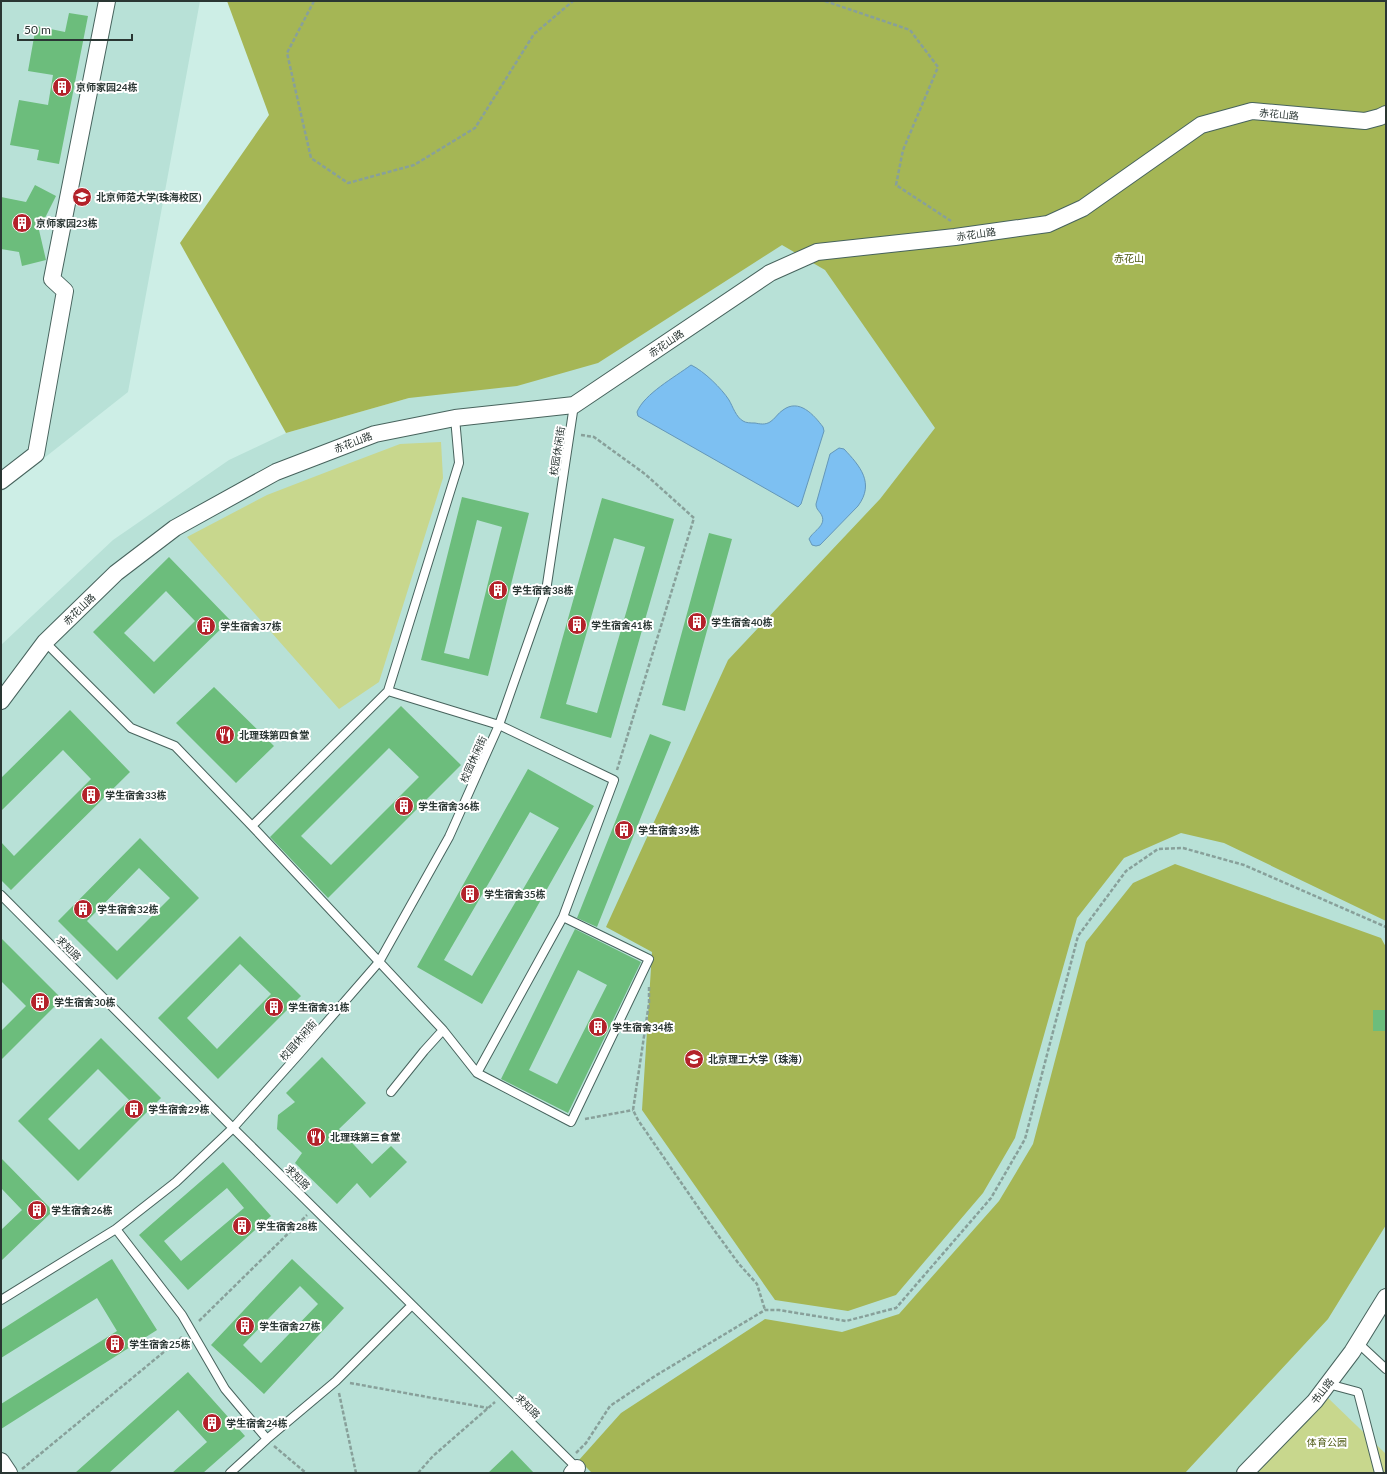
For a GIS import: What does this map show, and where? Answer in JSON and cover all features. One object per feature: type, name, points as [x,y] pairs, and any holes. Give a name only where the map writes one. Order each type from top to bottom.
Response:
[{"type":"street","points":[[1,481],[36,454],[65,291],[52,279],[107,1]]},
{"type":"street","name":"赤花山路","points":[[1,701],[45,642],[116,573],[175,528],[276,472],[375,434],[455,418],[574,405],[770,273],[817,252],[955,237],[1048,224],[1083,208],[1201,125],[1252,111],[1365,121],[1386,114]]},
{"type":"street","name":"书山路","points":[[1245,1473],[1315,1401],[1358,1343],[1386,1297]]},
{"type":"street","points":[[1,1461],[9,1473]]},
{"type":"lane","name":"校园休闲街","points":[[1,1300],[116,1229],[176,1182],[233,1128],[379,962],[449,838],[499,725],[546,591],[574,405]]},
{"type":"lane","points":[[252,826],[388,691],[458,463],[455,418]]},
{"type":"lane","points":[[45,642],[131,728],[175,746],[443,1030],[477,1073],[571,1122],[649,959],[563,917]]},
{"type":"lane","points":[[388,691],[499,725],[614,780],[563,917],[477,1073]]},
{"type":"lane","name":"求知路","points":[[1,895],[233,1128],[504,1396],[575,1469]]},
{"type":"lane","points":[[391,1092],[443,1030]]},
{"type":"lane","points":[[116,1229],[182,1315],[225,1390],[267,1439]]},
{"type":"lane","points":[[230,1473],[267,1439],[336,1381],[412,1305]]},
{"type":"lane","points":[[1358,1343],[1386,1369]]},
{"type":"lane","points":[[1328,1384],[1358,1392],[1379,1473]]},
{"type":"path","points":[[314,1],[287,53],[311,158],[348,183],[414,164],[475,128],[534,34],[573,1]]},
{"type":"path","points":[[825,1],[910,30],[938,67],[903,150],[896,185],[952,222]]},
{"type":"path","points":[[570,432],[594,437],[645,474],[694,518],[614,780]]},
{"type":"path","points":[[575,1469],[586,1443],[610,1406],[655,1376],[765,1310],[780,1310],[846,1321],[896,1308],[991,1198],[1025,1139],[1078,936],[1126,871],[1158,849],[1183,848],[1244,865],[1386,927]]},
{"type":"path","points":[[649,959],[649,1003],[633,1110],[638,1120],[709,1223],[739,1264],[757,1284],[765,1310]]},
{"type":"path","points":[[571,1122],[633,1110]]},
{"type":"path","points":[[17,1473],[190,1330],[314,1208]]},
{"type":"path","points":[[356,1473],[336,1381],[488,1408]]},
{"type":"path","points":[[418,1473],[433,1456],[504,1396]]},
{"type":"path","points":[[267,1439],[306,1473]]},
{"type":"shaded area","name":"北京师范大学(珠海校区)","points":[[1,1],[200,1],[128,392],[1,492]]},
{"type":"shaded area","name":"北京理工大学（珠海）","points":[[1386,1],[1386,1473],[1,1473],[1,645],[113,540],[229,460],[286,433],[409,398],[420,359]]},
{"type":"green space","name":"赤花山","points":[[227,1],[1386,1],[1386,921],[1224,843],[1181,833],[1124,858],[1077,918],[1015,1138],[983,1193],[896,1295],[848,1311],[775,1300],[642,1110],[652,952],[606,927],[728,660],[880,499],[935,428],[825,270],[782,245],[598,363],[517,386],[409,398],[286,433],[180,243],[269,115]]},
{"type":"green space","points":[[441,442],[443,478],[379,682],[339,709],[187,537],[267,495],[400,444]]},
{"type":"green space","points":[[1175,864],[1381,938],[1386,947],[1386,1225],[1328,1319],[1185,1473],[592,1473],[579,1460],[621,1413],[765,1319],[842,1332],[899,1314],[999,1201],[1033,1144],[1086,942],[1133,883]]},
{"type":"green space","name":"体育公园","points":[[1327,1397],[1386,1454],[1386,1473],[1252,1473]]},
{"type":"water","points":[[691,365],[701,371],[717,386],[729,400],[738,417],[744,422],[766,424],[772,421],[783,410],[795,406],[811,413],[823,427],[824,431],[801,504],[798,507],[638,416],[637,412],[641,405],[653,392]]},
{"type":"water","points":[[839,448],[844,449],[860,468],[865,482],[863,498],[858,506],[820,545],[812,545],[809,539],[821,526],[823,520],[816,504],[830,454]]},
{"type":"building","name":"京师家园24栋","points":[[69,13],[88,16],[59,164],[37,160],[39,150],[10,145],[19,100],[48,105],[53,75],[28,71],[36,26],[65,32]]},
{"type":"building","name":"京师家园23栋","points":[[35,185],[56,196],[39,230],[46,260],[22,266],[19,252],[1,249],[1,197],[26,202]]},
{"type":"building","name":"学生宿舍38栋","points":[[462,497],[529,513],[488,676],[421,660]],"holes":[[[477,520],[502,527],[469,659],[444,653]]]},
{"type":"building","name":"学生宿舍41栋","points":[[602,498],[674,519],[611,738],[540,718]],"holes":[[[614,538],[645,547],[597,713],[566,704]]]},
{"type":"building","name":"学生宿舍40栋","points":[[709,533],[732,539],[685,711],[662,705]]},
{"type":"building","name":"学生宿舍37栋","points":[[169,557],[230,620],[154,694],[93,632]],"holes":[[[166,591],[195,621],[154,662],[124,633]]]},
{"type":"building","name":"北理珠第四食堂","points":[[214,687],[274,746],[236,783],[176,723]]},
{"type":"building","name":"学生宿舍36栋","points":[[401,706],[461,765],[328,898],[270,837]],"holes":[[[389,748],[419,777],[331,865],[301,836]]]},
{"type":"building","name":"学生宿舍33栋","points":[[70,710],[130,772],[11,890],[1,880],[1,842],[14,856],[91,779],[63,750],[1,811],[1,778]]},
{"type":"building","name":"学生宿舍39栋","points":[[650,734],[671,742],[597,927],[577,918]]},
{"type":"building","name":"学生宿舍35栋","points":[[528,769],[594,806],[482,1004],[417,967]],"holes":[[[530,812],[559,828],[472,976],[444,960]]]},
{"type":"building","name":"学生宿舍32栋","points":[[140,838],[199,898],[117,980],[58,921]],"holes":[[[139,868],[170,898],[117,951],[87,921]]]},
{"type":"building","name":"学生宿舍34栋","points":[[575,929],[641,962],[568,1113],[501,1079]],"holes":[[[578,970],[607,985],[557,1084],[529,1070]]]},
{"type":"building","name":"学生宿舍31栋","points":[[240,936],[301,996],[218,1079],[158,1018]],"holes":[[[240,964],[271,994],[217,1049],[187,1018]]]},
{"type":"building","name":"学生宿舍30栋","points":[[1,938],[62,999],[1,1060],[1,1031],[26,1006],[1,981]]},
{"type":"building","points":[[1373,1010],[1386,1010],[1386,1031],[1373,1031]]},
{"type":"building","name":"学生宿舍29栋","points":[[101,1038],[161,1098],[78,1181],[18,1121]],"holes":[[[98,1069],[129,1100],[79,1150],[48,1119]]]},
{"type":"building","name":"北理珠第三食堂","points":[[322,1057],[366,1103],[339,1129],[372,1164],[391,1146],[407,1162],[370,1198],[357,1183],[337,1204],[295,1163],[302,1153],[277,1129],[278,1115],[295,1102],[286,1093]]},
{"type":"building","name":"学生宿舍26栋","points":[[1,1158],[53,1211],[1,1261],[1,1230],[22,1210],[1,1188]]},
{"type":"building","name":"学生宿舍28栋","points":[[223,1162],[271,1216],[188,1290],[139,1235]],"holes":[[[227,1188],[244,1208],[181,1261],[164,1241]]]},
{"type":"building","name":"学生宿舍25栋","points":[[112,1259],[157,1330],[1,1429],[1,1404],[117,1331],[97,1298],[1,1358],[1,1330]]},
{"type":"building","name":"学生宿舍27栋","points":[[292,1259],[344,1308],[264,1394],[211,1345]],"holes":[[[300,1286],[318,1304],[261,1363],[243,1345]]]},
{"type":"building","name":"学生宿舍24栋","points":[[188,1372],[245,1436],[203,1473],[172,1473],[207,1442],[178,1410],[109,1473],[75,1473]]},
{"type":"building","points":[[512,1450],[534,1473],[488,1473]]},
{"type":"place","name":"京师家园24栋","points":[[62,87]]},
{"type":"place","name":"北京师范大学(珠海校区)","points":[[82,197]]},
{"type":"place","name":"京师家园23栋","points":[[22,223]]},
{"type":"place","name":"学生宿舍38栋","points":[[498,590]]},
{"type":"place","name":"学生宿舍40栋","points":[[697,622]]},
{"type":"place","name":"学生宿舍41栋","points":[[577,625]]},
{"type":"place","name":"学生宿舍37栋","points":[[206,626]]},
{"type":"place","name":"北理珠第四食堂","points":[[225,735]]},
{"type":"place","name":"学生宿舍33栋","points":[[91,795]]},
{"type":"place","name":"学生宿舍36栋","points":[[404,806]]},
{"type":"place","name":"学生宿舍39栋","points":[[624,830]]},
{"type":"place","name":"学生宿舍35栋","points":[[470,894]]},
{"type":"place","name":"学生宿舍32栋","points":[[83,909]]},
{"type":"place","name":"学生宿舍30栋","points":[[40,1002]]},
{"type":"place","name":"学生宿舍31栋","points":[[274,1007]]},
{"type":"place","name":"学生宿舍34栋","points":[[598,1027]]},
{"type":"place","name":"北京理工大学（珠海）","points":[[694,1059]]},
{"type":"place","name":"学生宿舍29栋","points":[[134,1109]]},
{"type":"place","name":"北理珠第三食堂","points":[[316,1137]]},
{"type":"place","name":"学生宿舍26栋","points":[[37,1210]]},
{"type":"place","name":"学生宿舍28栋","points":[[242,1226]]},
{"type":"place","name":"学生宿舍27栋","points":[[245,1326]]},
{"type":"place","name":"学生宿舍25栋","points":[[115,1344]]},
{"type":"place","name":"学生宿舍24栋","points":[[212,1423]]}]
